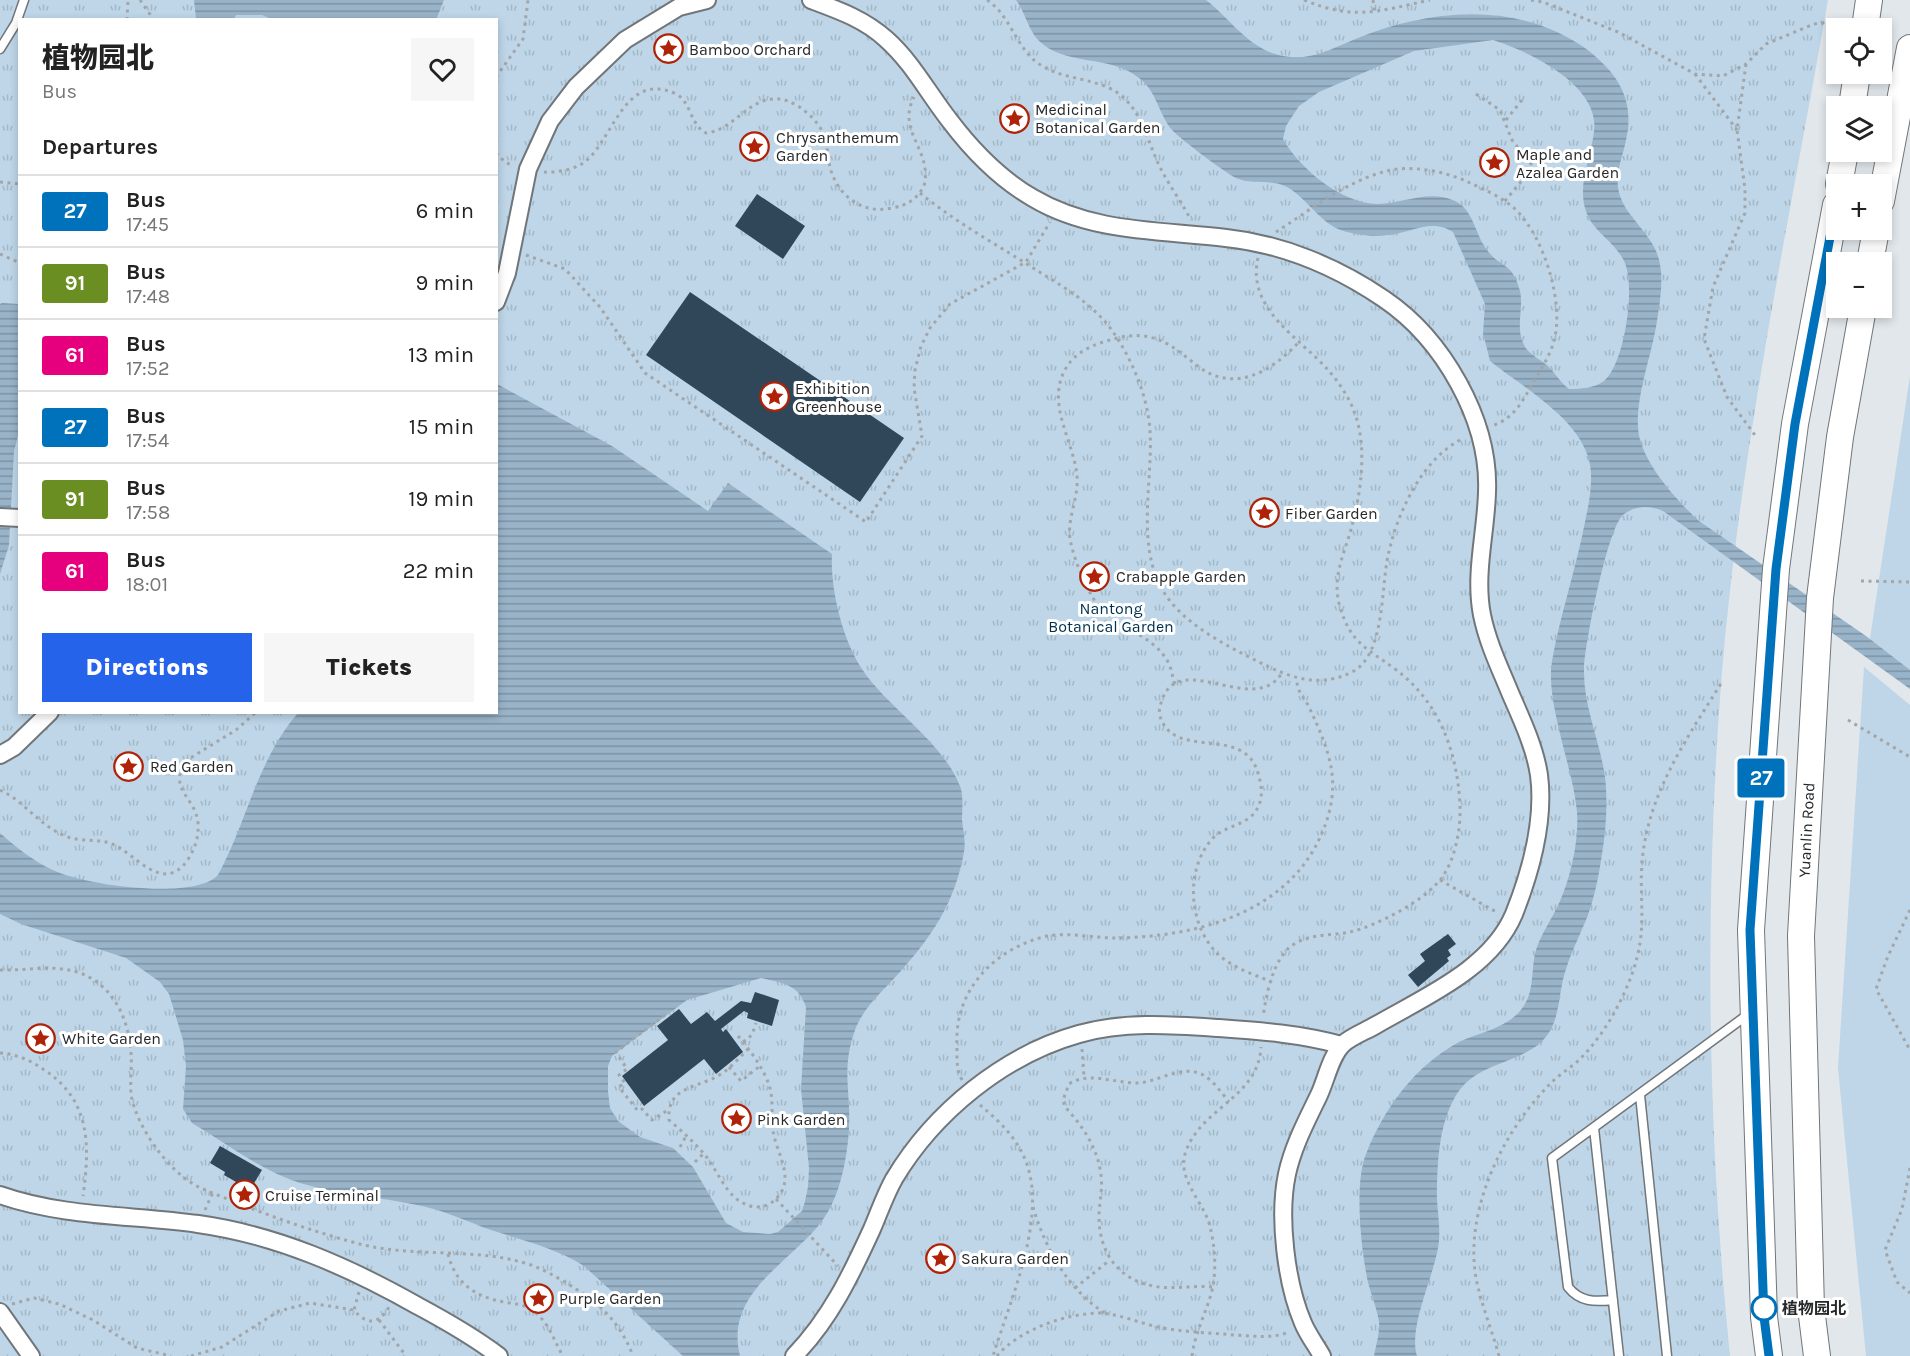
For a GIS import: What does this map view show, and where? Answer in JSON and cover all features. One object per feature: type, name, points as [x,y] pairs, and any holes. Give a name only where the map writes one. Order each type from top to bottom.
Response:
[{"type":"main road","points":[[1866,18],[1869,0]]},
{"type":"main road","points":[[1886,174],[1910,48]]},
{"type":"main road","points":[[1769,1356],[1764,1317],[1750,930],[1776,569],[1795,424],[1829,240]]},
{"type":"main road","name":"Yuanlin Road","points":[[1817,1356],[1811,1308],[1800,936],[1820,598],[1840,437],[1861,318]]},
{"type":"street","points":[[498,297],[507,273],[528,168],[550,121],[576,87],[625,40],[678,3],[707,0]]},
{"type":"street","points":[[811,0],[852,14],[884,37],[910,64],[978,154],[1032,198],[1087,221],[1131,230],[1193,234],[1263,244],[1307,258],[1385,299],[1417,327],[1451,370],[1471,410],[1487,466],[1487,495],[1479,568],[1480,608],[1489,645],[1536,760],[1539,779],[1539,816],[1533,858],[1512,919],[1486,954],[1466,970],[1341,1045],[1300,1135],[1286,1176],[1284,1233],[1290,1283],[1303,1325],[1322,1356]]},
{"type":"street","points":[[0,517],[18,518]]},
{"type":"street","points":[[0,755],[14,747],[48,714]]},
{"type":"street","points":[[794,1356],[834,1306],[894,1180],[918,1146],[941,1119],[1000,1069],[1080,1034],[1118,1027],[1151,1026],[1262,1031],[1313,1038],[1341,1045]]},
{"type":"street","points":[[5,1199],[80,1211],[199,1224],[293,1246],[321,1256],[379,1290],[458,1328],[500,1356]]},
{"type":"street","points":[[3,1310],[31,1356]]},
{"type":"lane","points":[[0,49],[16,23],[24,0]]},
{"type":"lane","points":[[1613,1300],[1590,1302],[1576,1296],[1568,1287],[1552,1158],[1753,1009]]},
{"type":"lane","points":[[1640,1095],[1667,1356]]},
{"type":"lane","points":[[1594,1128],[1619,1356]]},
{"type":"path","points":[[128,0],[128,18]]},
{"type":"path","points":[[140,0],[153,18]]},
{"type":"path","points":[[498,74],[523,39],[528,0]]},
{"type":"path","points":[[987,0],[1008,24],[1019,44],[1036,62],[1061,75],[1107,87],[1129,102],[1149,136],[1155,157],[1186,210],[1193,234]]},
{"type":"path","points":[[1304,0],[1342,13],[1375,13],[1430,0]]},
{"type":"path","points":[[1373,0],[1375,13]]},
{"type":"path","points":[[1531,0],[1543,2],[1618,32],[1695,74],[1737,130]]},
{"type":"path","points":[[1695,74],[1723,76],[1746,64],[1766,44],[1786,34],[1814,24],[1826,22]]},
{"type":"path","points":[[1746,64],[1737,130],[1745,189],[1745,213],[1713,287],[1704,339],[1727,397],[1757,438]]},
{"type":"path","points":[[498,155],[506,163],[547,172],[581,165],[595,151],[617,114],[628,101],[646,92],[662,90],[677,94],[685,102],[700,130],[706,133],[724,129],[754,104],[776,99],[788,101],[815,120],[822,130],[834,180],[854,203],[867,209],[885,210],[912,202],[920,193],[926,180],[925,169],[907,114],[923,83]]},
{"type":"path","points":[[1476,94],[1500,110],[1506,120],[1512,140],[1531,164],[1530,171],[1504,202]]},
{"type":"path","points":[[1506,120],[1522,100]]},
{"type":"path","points":[[920,193],[981,236],[1078,296],[1099,315],[1131,364],[1144,400],[1150,427],[1150,550],[1155,572],[1163,591],[1196,623],[1245,655],[1282,673],[1305,681],[1331,679],[1353,672],[1364,662],[1369,652],[1376,639],[1388,553],[1407,503],[1419,480],[1439,456],[1461,439],[1504,422],[1517,410],[1554,343],[1556,321],[1553,278],[1535,237],[1515,209],[1484,189],[1450,174],[1418,169],[1385,171],[1340,191],[1268,237],[1263,244],[1256,267],[1258,289],[1279,323],[1328,369],[1352,407],[1359,430],[1360,489],[1335,591],[1360,645],[1369,652],[1411,682],[1431,708],[1448,736],[1458,771],[1460,810],[1452,856],[1440,880],[1424,895],[1375,923],[1351,932],[1300,940],[1288,948],[1278,962],[1265,1003],[1257,1070],[1246,1087],[1206,1118],[1194,1132],[1184,1155],[1183,1169],[1207,1214],[1215,1259],[1212,1287],[1197,1331],[1192,1356]]},
{"type":"path","points":[[0,182],[18,184]]},
{"type":"path","points":[[511,248],[565,269],[600,307],[645,373],[866,522],[922,436],[914,388],[915,370],[921,346],[930,328],[950,304],[1026,262],[1057,210]]},
{"type":"path","points":[[0,254],[18,262]]},
{"type":"path","points":[[1175,684],[1169,663],[1157,648],[1114,621],[1093,599],[1078,567],[1070,538],[1077,476],[1063,425],[1060,384],[1064,371],[1084,350],[1116,338],[1147,336],[1161,341],[1213,375],[1231,381],[1259,374],[1287,355],[1298,343]]},
{"type":"path","points":[[1861,580],[1910,582]]},
{"type":"path","points":[[1272,982],[1236,966],[1216,952],[1201,927],[1194,899],[1195,871],[1213,838],[1254,814],[1261,798],[1262,787],[1254,760],[1237,747],[1190,742],[1165,729],[1159,713],[1160,703],[1175,684],[1207,679],[1249,690],[1268,685],[1282,673]]},
{"type":"path","points":[[995,1356],[1031,1227],[1032,1188],[1024,1157],[1014,1139],[971,1093],[956,1066],[956,1033],[960,1012],[977,979],[988,965],[1024,943],[1049,936],[1141,937],[1201,927],[1250,910],[1269,900],[1300,870],[1322,835],[1329,814],[1332,770],[1328,750],[1300,693],[1297,678]]},
{"type":"path","points":[[1499,1356],[1476,1277],[1474,1234],[1482,1196],[1498,1155],[1523,1119],[1552,1082],[1581,1059],[1616,1011],[1632,974],[1642,938],[1642,863],[1650,822],[1661,785],[1722,682]]},
{"type":"path","points":[[0,790],[17,800],[34,817],[64,836],[90,842],[114,844],[151,870],[164,874],[176,871],[186,863],[199,834],[197,818],[179,785],[182,767],[187,760],[236,730],[254,714]]},
{"type":"path","points":[[1848,720],[1910,757]]},
{"type":"path","points":[[1440,880],[1512,919]]},
{"type":"path","points":[[1910,910],[1888,956],[1876,989],[1883,1006],[1910,1050]]},
{"type":"path","points":[[0,970],[42,967],[74,971],[107,990],[125,1017],[129,1031],[132,1095],[146,1134],[172,1165],[201,1188],[309,1231],[331,1234],[355,1243],[393,1251],[504,1258],[532,1266],[558,1278],[592,1300],[620,1326],[633,1356]]},
{"type":"path","points":[[665,1015],[616,1052],[627,1069],[619,1076],[625,1083],[619,1087],[638,1111],[642,1109],[652,1120],[668,1110]]},
{"type":"path","points":[[743,1042],[752,1035],[756,1023]]},
{"type":"path","points":[[1080,1034],[1084,1077]]},
{"type":"path","points":[[738,1036],[743,1042],[748,1049],[760,1066],[771,1091],[774,1136],[784,1163],[786,1179],[776,1199],[767,1206],[756,1207],[734,1197],[704,1153],[669,1120],[668,1110],[671,1100],[681,1092],[717,1076],[748,1049]]},
{"type":"path","points":[[0,1053],[33,1062],[59,1079],[78,1104],[86,1135],[87,1154],[80,1211]]},
{"type":"path","points":[[729,1067],[741,1081],[760,1066]]},
{"type":"path","points":[[1212,1287],[1153,1286],[1129,1277],[1110,1260],[1104,1250],[1100,1234],[1101,1175],[1095,1149],[1065,1107],[1063,1100],[1069,1084],[1084,1077],[1139,1083],[1179,1072],[1196,1071],[1217,1087],[1228,1102]]},
{"type":"path","points":[[680,1147],[686,1136]]},
{"type":"path","points":[[695,1162],[704,1153]]},
{"type":"path","points":[[1910,1168],[1902,1209],[1885,1250],[1897,1282],[1910,1293]]},
{"type":"path","points":[[776,1199],[849,1277]]},
{"type":"path","points":[[1033,1205],[1043,1237],[1075,1288],[1093,1305],[1108,1314]]},
{"type":"path","points":[[448,1254],[455,1275],[472,1291],[482,1297],[531,1310],[550,1329],[563,1356]]},
{"type":"path","points":[[1075,1288],[1110,1260]]},
{"type":"path","points":[[191,1356],[222,1347],[279,1311],[310,1303],[354,1310],[360,1317],[370,1322],[379,1320],[392,1302],[379,1290],[361,1287],[354,1310]]},
{"type":"path","points":[[3,1310],[34,1298],[59,1304],[93,1320],[137,1348],[171,1356]]},
{"type":"path","points":[[995,1356],[1007,1344],[1039,1327],[1085,1314],[1108,1314],[1163,1328],[1272,1337],[1303,1325]]},
{"type":"path","points":[[379,1320],[406,1356]]},
{"type":"green space","name":"Nantong Botanical Garden","points":[[0,0],[1828,0],[1754,418],[1730,586],[1722,671],[1712,841],[1711,1014],[1717,1186],[1730,1356],[0,1356]]},
{"type":"green space","points":[[1910,376],[1910,679],[1869,645]]},
{"type":"green space","points":[[1864,667],[1910,705],[1910,1356],[1866,1356],[1838,1068]]},
{"type":"shaded area","points":[[194,0],[444,0],[437,18],[269,18],[262,15],[236,15],[234,18],[196,18]]},
{"type":"shaded area","points":[[1016,0],[1206,0],[1262,49],[1294,57],[1314,55],[1382,29],[1413,21],[1474,14],[1534,23],[1562,35],[1589,51],[1616,79],[1626,101],[1628,126],[1619,169],[1620,197],[1656,250],[1660,267],[1661,290],[1655,334],[1639,402],[1638,427],[1645,452],[1660,478],[1699,521],[1866,636],[1910,670],[1910,689],[1663,511],[1643,507],[1632,509],[1623,515],[1610,541],[1604,563],[1588,636],[1584,668],[1586,696],[1603,764],[1606,787],[1605,835],[1595,892],[1566,969],[1552,1028],[1539,1044],[1529,1051],[1472,1078],[1463,1086],[1449,1109],[1438,1161],[1439,1242],[1418,1317],[1415,1345],[1417,1356],[1374,1356],[1379,1322],[1367,1278],[1363,1249],[1359,1198],[1362,1167],[1382,1120],[1403,1090],[1428,1063],[1459,1042],[1502,1025],[1523,1007],[1530,993],[1537,947],[1568,880],[1575,846],[1577,812],[1552,696],[1551,677],[1555,644],[1588,507],[1591,483],[1589,460],[1583,444],[1561,417],[1490,361],[1483,333],[1485,304],[1453,232],[1437,226],[1429,226],[1382,236],[1350,233],[1331,225],[1285,186],[1236,178],[1173,131],[1150,90],[1139,78],[1115,66],[1074,58],[1049,48],[1035,36]],"holes":[[[1493,40],[1508,45],[1559,72],[1586,99],[1593,115],[1594,132],[1583,199],[1592,223],[1623,259],[1627,270],[1629,303],[1618,358],[1604,381],[1592,387],[1569,389],[1548,366],[1526,348],[1520,332],[1521,298],[1517,281],[1510,270],[1487,250],[1466,210],[1461,205],[1455,201],[1435,196],[1378,204],[1350,198],[1323,183],[1311,173],[1283,139],[1286,126],[1299,106],[1319,92],[1414,51]]]},
{"type":"shaded area","points":[[0,304],[18,304],[18,436],[14,451],[9,545],[0,574]]},
{"type":"shaded area","points":[[498,385],[612,446],[708,511],[728,483],[832,554],[833,583],[839,615],[850,646],[864,672],[928,740],[951,769],[961,788],[965,848],[955,887],[941,917],[923,945],[869,1006],[855,1030],[847,1068],[848,1141],[842,1177],[834,1201],[822,1221],[809,1236],[763,1280],[751,1296],[742,1314],[738,1334],[740,1356],[683,1356],[584,1266],[550,1249],[431,1208],[300,1183],[272,1172],[245,1156],[192,1123],[183,1109],[186,1066],[183,1040],[169,994],[160,982],[126,958],[21,924],[0,914],[0,833],[25,853],[53,870],[88,881],[163,889],[205,883],[218,875],[262,771],[284,732],[297,714],[498,714]],"holes":[[[761,978],[783,983],[799,993],[806,1007],[801,1089],[809,1168],[808,1187],[803,1210],[778,1232],[770,1234],[743,1232],[726,1223],[693,1167],[673,1148],[640,1137],[618,1121],[610,1108],[608,1066],[612,1056],[687,1000]]]},
{"type":"building","points":[[757,194],[805,226],[783,259],[735,226]]},
{"type":"building","points":[[690,292],[904,438],[860,502],[646,355]]},
{"type":"building","points":[[1448,934],[1456,944],[1448,950],[1451,955],[1447,958],[1449,961],[1418,987],[1408,975],[1425,961],[1420,954]]},
{"type":"building","points":[[755,992],[779,1000],[772,1026],[747,1018],[748,1013],[744,1011],[721,1029],[723,1032],[726,1029],[743,1052],[716,1074],[704,1059],[644,1106],[622,1076],[668,1040],[657,1026],[679,1009],[691,1024],[707,1012],[715,1021],[741,1001],[751,1003]]},
{"type":"building","points":[[220,1146],[262,1170],[250,1190],[224,1175],[225,1172],[210,1163]]},
{"type":"bus line","name":"27","points":[[1769,1356],[1764,1317],[1750,930],[1776,569],[1795,424],[1829,240]]},
{"type":"place","name":"Bamboo Orchard","points":[[668,49]]},
{"type":"place","name":"Medicinal Botanical Garden","points":[[1014,118]]},
{"type":"place","name":"Chrysanthemum Garden","points":[[755,146]]},
{"type":"place","name":"Maple and Azalea Garden","points":[[1495,163]]},
{"type":"place","name":"Exhibition Greenhouse","points":[[774,397]]},
{"type":"place","name":"Fiber Garden","points":[[1264,513]]},
{"type":"place","name":"Crabapple Garden","points":[[1095,576]]},
{"type":"place","name":"Red Garden","points":[[129,766]]},
{"type":"place","name":"White Garden","points":[[41,1038]]},
{"type":"place","name":"Pink Garden","points":[[736,1119]]},
{"type":"place","name":"Cruise Terminal","points":[[244,1195]]},
{"type":"place","name":"Sakura Garden","points":[[940,1258]]},
{"type":"place","name":"Purple Garden","points":[[538,1298]]},
{"type":"place","name":"植物园北","points":[[1764,1308]]}]
